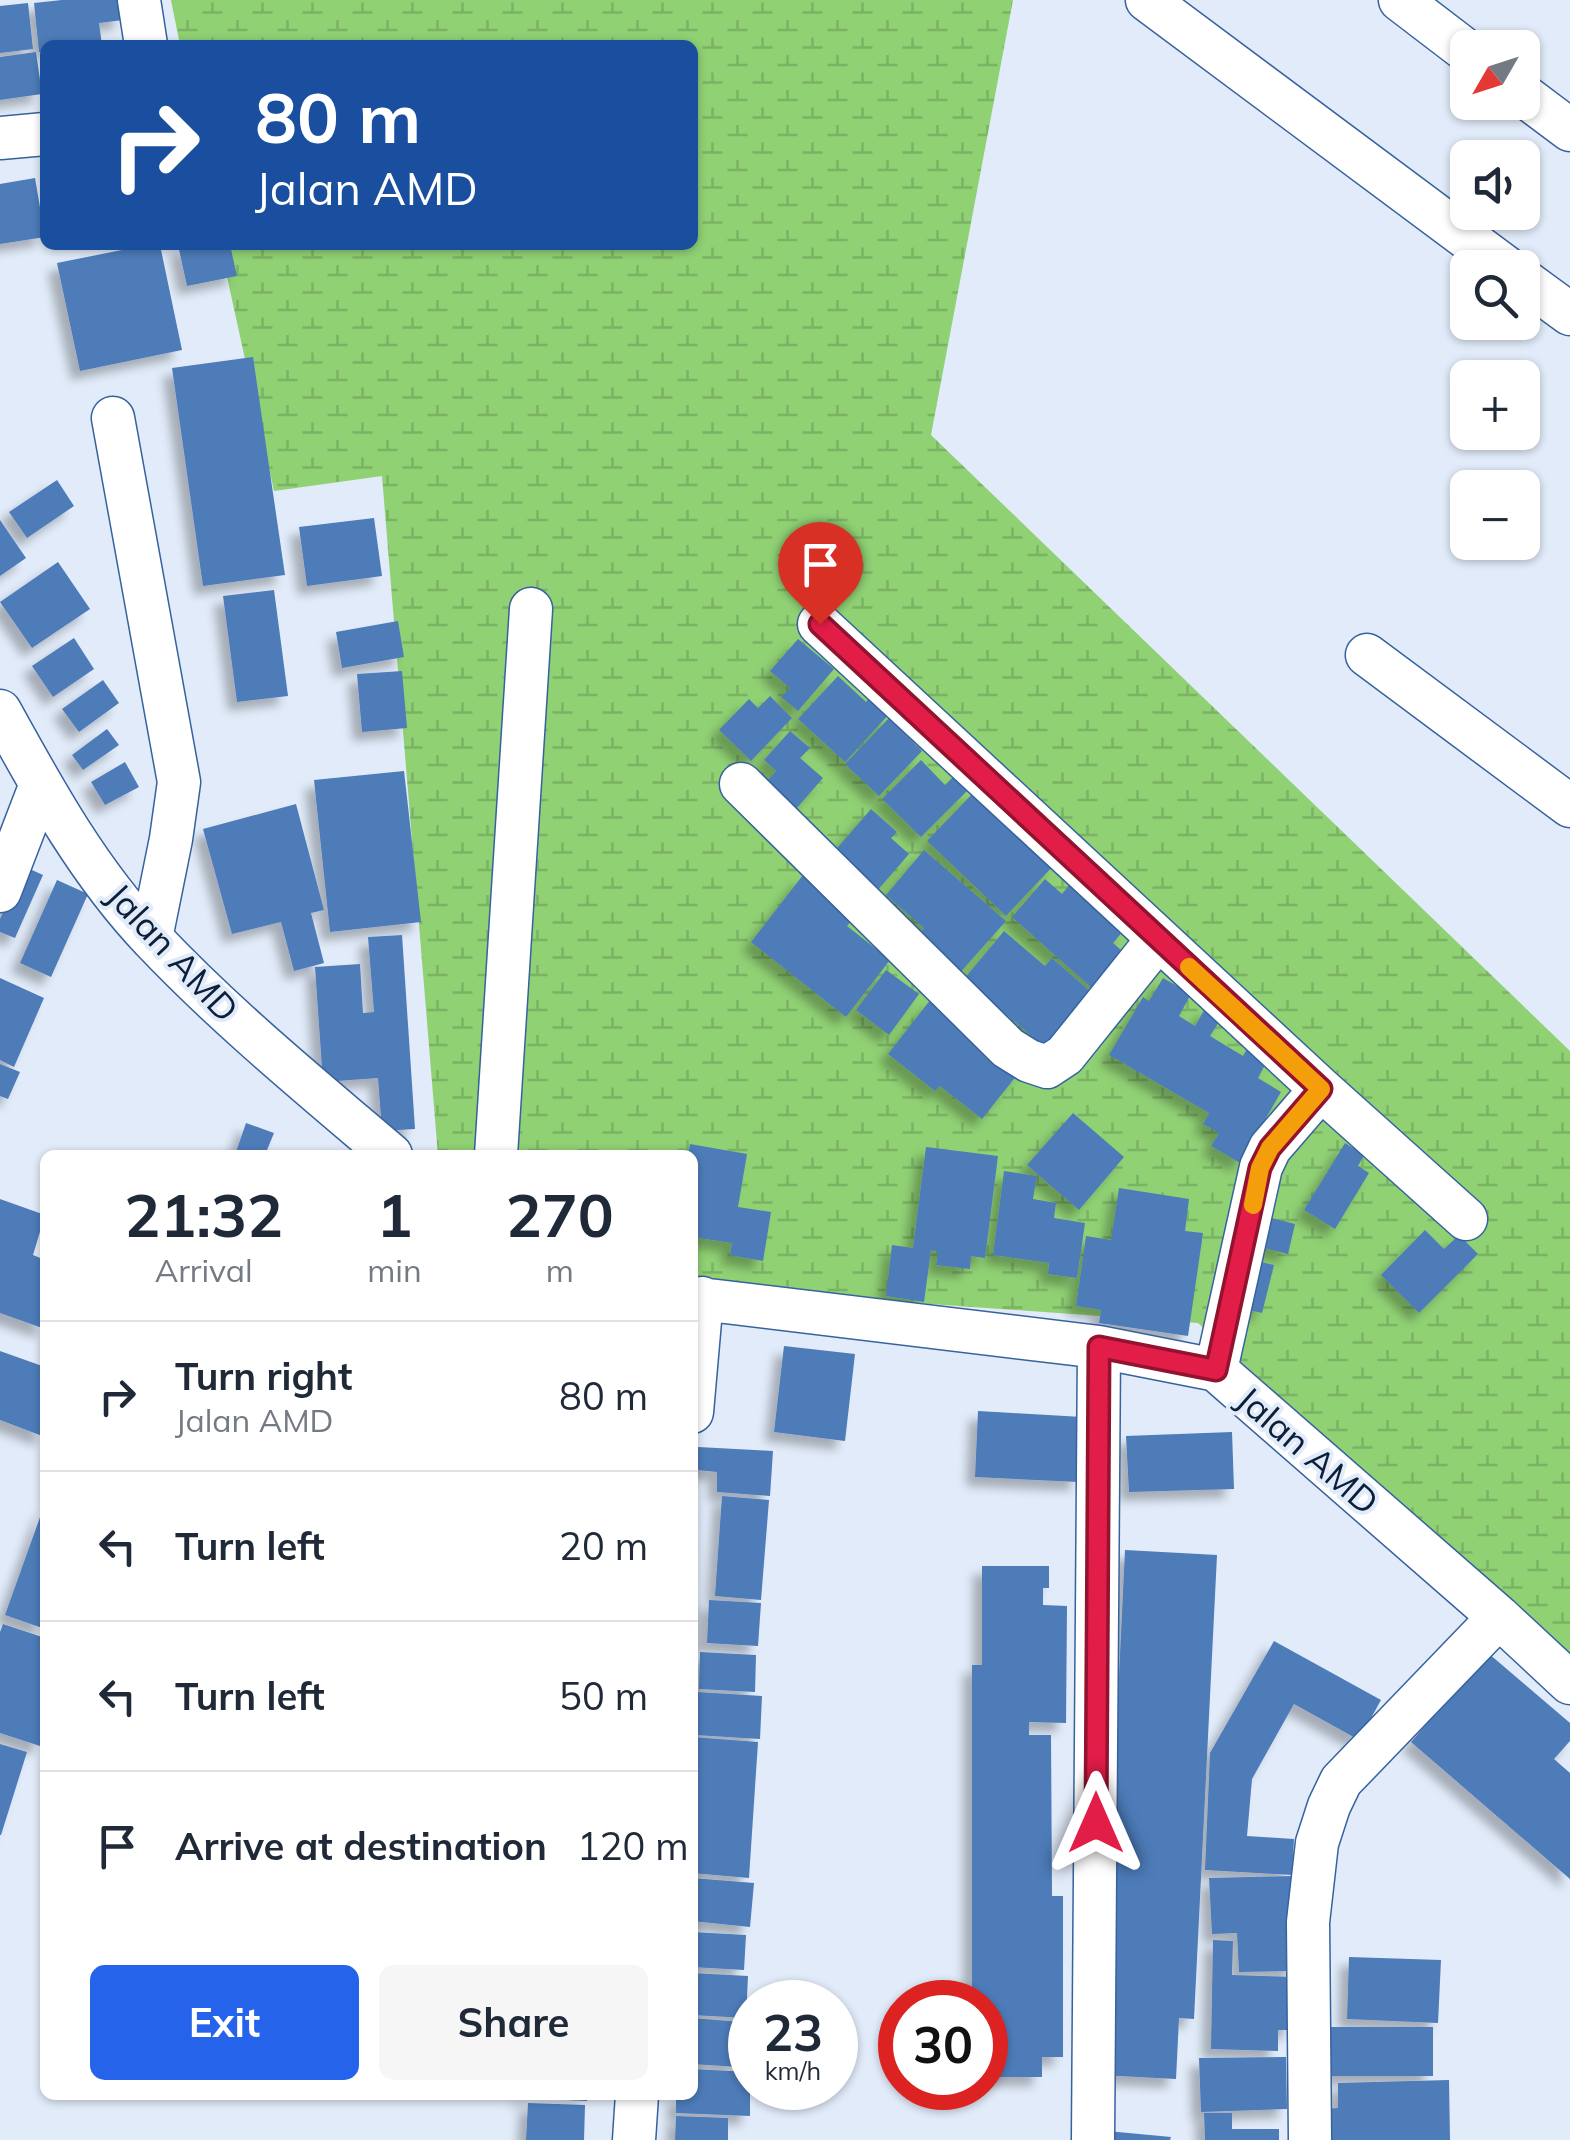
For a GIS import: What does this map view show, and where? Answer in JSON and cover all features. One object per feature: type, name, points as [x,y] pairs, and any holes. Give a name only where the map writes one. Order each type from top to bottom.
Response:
[{"type":"street","points":[[139,0],[145,40]]},
{"type":"street","points":[[1147,0],[1483,250]]},
{"type":"street","points":[[1400,0],[1450,38]]},
{"type":"street","points":[[1540,108],[1570,130]]},
{"type":"street","points":[[0,138],[40,134]]},
{"type":"street","points":[[1540,292],[1570,314]]},
{"type":"street","points":[[113,418],[179,782],[151,938]]},
{"type":"street","points":[[496,1150],[532,608]]},
{"type":"street","points":[[820,624],[1466,1219]]},
{"type":"street","points":[[1367,655],[1570,806]]},
{"type":"street","name":"Jalan AMD","points":[[0,711],[88,860],[151,938],[253,1037],[385,1150]]},
{"type":"street","points":[[0,891],[41,784]]},
{"type":"street","points":[[740,784],[1008,1048],[1028,1062],[1047,1067],[1065,1055],[1158,939]]},
{"type":"street","points":[[1216,1370],[1260,1168],[1270,1148],[1321,1089]]},
{"type":"street","name":"Jalan AMD","points":[[698,1298],[1099,1347],[1216,1370],[1570,1682]]},
{"type":"street","points":[[1093,2140],[1099,1347]]},
{"type":"street","points":[[1310,2140],[1308,1922],[1317,1843],[1329,1806],[1342,1781],[1499,1617]]},
{"type":"street","points":[[634,2140],[637,2100]]},
{"type":"green space","points":[[171,0],[1013,0],[931,435],[1570,1051],[1570,1660],[1198,1323],[790,1294],[698,1281],[698,1150],[438,1150],[382,476],[274,491],[221,250],[698,250],[698,40],[179,40]]},
{"type":"building","points":[[121,0],[123,20],[99,23],[101,40],[40,40],[39,52],[34,3]]},
{"type":"building","points":[[28,3],[33,49],[0,53],[0,6]]},
{"type":"building","points":[[36,52],[40,94],[0,100],[0,57]]},
{"type":"building","points":[[35,178],[40,238],[0,244],[0,184]]},
{"type":"building","points":[[122,250],[161,250],[182,350],[80,371],[57,263]]},
{"type":"building","points":[[179,250],[231,250],[237,276],[187,286]]},
{"type":"building","points":[[253,357],[285,575],[203,586],[172,368]]},
{"type":"building","points":[[57,480],[74,506],[27,538],[9,512]]},
{"type":"building","points":[[374,518],[382,576],[307,586],[299,527]]},
{"type":"building","points":[[0,520],[26,558],[0,576]]},
{"type":"building","points":[[58,562],[90,609],[32,648],[0,602]]},
{"type":"building","points":[[274,590],[288,696],[237,702],[223,596]]},
{"type":"building","points":[[398,621],[404,657],[342,668],[336,632]]},
{"type":"building","points":[[74,638],[94,669],[53,697],[32,666]]},
{"type":"building","points":[[798,639],[834,669],[798,711],[781,697],[790,688],[770,671]]},
{"type":"building","points":[[402,671],[407,728],[362,732],[357,674]]},
{"type":"building","points":[[838,676],[866,702],[873,694],[891,712],[845,762],[798,719]]},
{"type":"building","points":[[103,680],[119,703],[79,732],[62,709]]},
{"type":"building","points":[[770,696],[792,718],[751,761],[719,730],[749,699],[758,708]]},
{"type":"building","points":[[889,718],[922,751],[879,796],[845,764]]},
{"type":"building","points":[[107,729],[119,745],[83,770],[72,755]]},
{"type":"building","points":[[790,731],[810,748],[800,758],[823,778],[796,809],[765,783],[776,771],[764,760]]},
{"type":"building","points":[[921,760],[945,785],[953,777],[967,791],[921,837],[882,799]]},
{"type":"building","points":[[125,762],[139,787],[105,805],[91,782]]},
{"type":"building","points":[[404,771],[421,922],[330,932],[314,780]]},
{"type":"building","points":[[976,790],[1055,864],[1006,916],[927,841]]},
{"type":"building","points":[[296,804],[324,910],[311,913],[324,963],[294,971],[281,922],[232,934],[203,829]]},
{"type":"building","points":[[871,809],[897,832],[891,838],[909,854],[876,892],[832,854]]},
{"type":"building","points":[[924,850],[1006,921],[958,975],[916,938],[924,928],[886,895]]},
{"type":"building","points":[[23,866],[43,875],[15,938],[0,932],[0,919]]},
{"type":"building","points":[[803,875],[855,916],[847,926],[890,960],[846,1017],[751,942]]},
{"type":"building","points":[[1045,879],[1062,894],[1071,883],[1124,930],[1113,943],[1127,955],[1095,991],[1012,917]]},
{"type":"building","points":[[57,880],[88,894],[51,977],[20,963]]},
{"type":"building","points":[[1004,931],[1045,966],[1052,958],[1092,993],[1046,1048],[964,979]]},
{"type":"building","points":[[402,935],[415,1129],[382,1131],[378,1078],[323,1082],[315,967],[360,964],[363,1013],[374,1012],[368,937]]},
{"type":"building","points":[[886,970],[919,994],[889,1035],[856,1010]]},
{"type":"building","points":[[0,978],[44,998],[14,1067],[0,1060]]},
{"type":"building","points":[[1163,978],[1191,994],[1179,1016],[1195,1026],[1206,1007],[1222,1017],[1210,1036],[1243,1056],[1248,1047],[1268,1059],[1258,1078],[1281,1092],[1240,1163],[1211,1146],[1219,1133],[1203,1124],[1209,1113],[1109,1055],[1143,997],[1149,1001]]},
{"type":"building","points":[[931,999],[1021,1070],[982,1119],[940,1086],[935,1091],[888,1054]]},
{"type":"building","points":[[0,1064],[20,1072],[8,1099],[0,1096]]},
{"type":"building","points":[[1073,1113],[1124,1157],[1079,1210],[1027,1165]]},
{"type":"building","points":[[246,1123],[274,1133],[267,1150],[237,1150]]},
{"type":"building","points":[[1345,1143],[1364,1155],[1358,1166],[1369,1173],[1335,1229],[1304,1210]]},
{"type":"building","points":[[690,1144],[747,1154],[738,1207],[771,1212],[763,1261],[730,1255],[732,1243],[698,1238],[698,1150],[689,1150]]},
{"type":"building","points":[[926,1147],[998,1156],[985,1258],[971,1256],[970,1269],[936,1265],[938,1252],[931,1250],[924,1302],[886,1296],[892,1245],[913,1248]]},
{"type":"building","points":[[1004,1171],[1037,1176],[1033,1199],[1056,1203],[1054,1218],[1085,1223],[1077,1278],[1048,1274],[1049,1263],[993,1255]]},
{"type":"building","points":[[1119,1188],[1189,1199],[1185,1231],[1203,1233],[1188,1336],[1099,1323],[1101,1310],[1076,1306],[1086,1236],[1111,1240]]},
{"type":"building","points":[[0,1199],[40,1213],[40,1232],[33,1255],[40,1258],[40,1327],[0,1313]]},
{"type":"building","points":[[1268,1217],[1295,1224],[1288,1254],[1260,1247]]},
{"type":"building","points":[[1425,1230],[1444,1249],[1459,1235],[1478,1254],[1419,1313],[1381,1275]]},
{"type":"building","points":[[1248,1259],[1274,1265],[1262,1313],[1237,1307]]},
{"type":"building","points":[[784,1346],[855,1354],[845,1441],[774,1432]]},
{"type":"building","points":[[0,1351],[40,1365],[40,1435],[0,1420]]},
{"type":"building","points":[[978,1411],[1082,1417],[1079,1482],[975,1477]]},
{"type":"building","points":[[1232,1432],[1234,1489],[1129,1492],[1126,1436]]},
{"type":"building","points":[[698,1447],[773,1451],[770,1496],[717,1492],[717,1472],[698,1470]]},
{"type":"building","points":[[722,1496],[769,1500],[761,1600],[715,1596]]},
{"type":"building","points":[[40,1517],[40,1627],[5,1615]]},
{"type":"building","points":[[1125,1550],[1217,1555],[1194,2019],[1179,2018],[1176,2079],[1100,2075]]},
{"type":"building","points":[[982,1566],[1049,1566],[1049,1588],[1043,1588],[1043,1605],[1067,1606],[1066,1723],[1029,1722],[1029,1735],[1051,1735],[1052,1896],[1063,1896],[1063,2057],[1042,2057],[1042,2077],[1008,2077],[1008,1980],[972,1980],[972,1665],[982,1665]]},
{"type":"building","points":[[709,1600],[761,1603],[758,1646],[707,1643]]},
{"type":"building","points":[[3,1624],[40,1636],[40,1746],[0,1733]]},
{"type":"building","points":[[1274,1641],[1381,1700],[1359,1740],[1294,1704],[1252,1779],[1247,1836],[1294,1839],[1292,1875],[1205,1870],[1210,1753]]},
{"type":"building","points":[[700,1652],[756,1655],[755,1692],[699,1689]]},
{"type":"building","points":[[1488,1653],[1570,1723],[1570,1741],[1554,1759],[1570,1773],[1570,1879],[1411,1742]]},
{"type":"building","points":[[698,1692],[762,1696],[760,1739],[698,1735]]},
{"type":"building","points":[[698,1737],[758,1742],[749,1878],[698,1874]]},
{"type":"building","points":[[0,1744],[27,1752],[1,1835],[0,1835]]},
{"type":"building","points":[[1292,1876],[1296,1971],[1239,1972],[1237,1933],[1212,1934],[1209,1878]]},
{"type":"building","points":[[698,1878],[754,1883],[750,1927],[698,1922]]},
{"type":"building","points":[[698,1932],[746,1935],[744,1970],[698,1967]]},
{"type":"building","points":[[1213,1940],[1233,1941],[1232,1975],[1294,1977],[1292,2030],[1278,2030],[1278,2051],[1211,2049]]},
{"type":"building","points":[[1349,1957],[1441,1960],[1438,2023],[1347,2019]]},
{"type":"building","points":[[698,1973],[748,1976],[748,1980],[728,1980],[728,2017],[698,2015]]},
{"type":"building","points":[[698,2018],[728,2021],[728,2066],[698,2064]]},
{"type":"building","points":[[1322,2027],[1433,2027],[1433,2076],[1322,2076]]},
{"type":"building","points":[[1286,2057],[1287,2109],[1201,2112],[1199,2058]]},
{"type":"building","points":[[698,2069],[728,2071],[728,2110],[750,2110],[750,2116],[676,2113],[676,2100],[698,2100]]},
{"type":"building","points":[[1449,2080],[1450,2140],[1323,2140],[1323,2109],[1338,2108],[1338,2083]]},
{"type":"building","points":[[528,2103],[585,2105],[584,2140],[526,2140]]},
{"type":"building","points":[[1204,2113],[1232,2113],[1232,2129],[1279,2129],[1279,2140],[1205,2140]]},
{"type":"building","points":[[676,2116],[728,2118],[728,2140],[675,2140]]},
{"type":"building","points":[[1107,2131],[1171,2137],[1106,2140]]},
{"type":"slow traffic","points":[[1189,967],[1321,1089],[1270,1148],[1260,1168],[1253,1205]]},
{"type":"route","points":[[820,624],[1321,1089],[1270,1148],[1260,1168],[1216,1370],[1099,1347],[1096,1823]]}]
